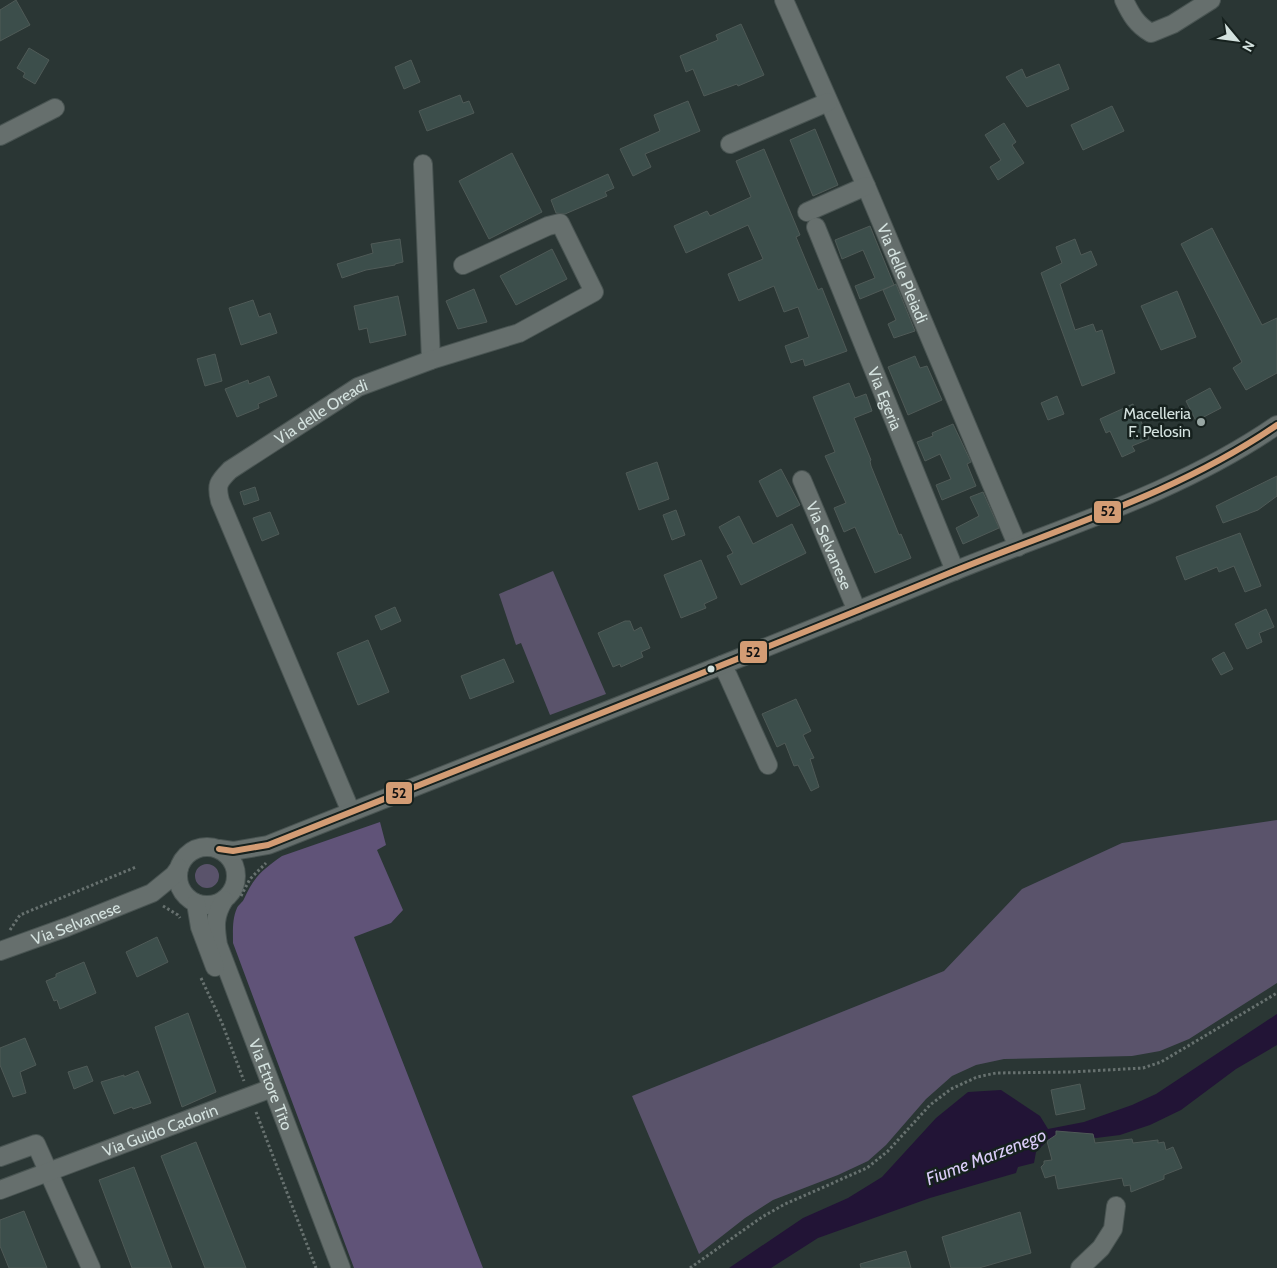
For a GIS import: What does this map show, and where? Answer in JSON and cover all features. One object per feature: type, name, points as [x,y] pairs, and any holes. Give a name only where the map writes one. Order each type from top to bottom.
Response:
[{"type":"street","name":"Via delle Pleiadi","points":[[784,0],[866,186],[1018,547]]},
{"type":"street","points":[[1124,0],[1133,19],[1142,28],[1151,33],[1173,24],[1211,0]]},
{"type":"street","points":[[730,144],[828,102]]},
{"type":"street","points":[[0,136],[55,108]]},
{"type":"street","points":[[424,164],[431,360]]},
{"type":"street","name":"Via Egeria","points":[[866,186],[812,220],[955,571]]},
{"type":"street","name":"Via delle Oreadi","points":[[351,812],[217,490],[220,480],[230,470],[358,387],[431,360],[520,333],[594,292],[560,223],[548,226],[463,265]]},
{"type":"street","points":[[269,853],[233,851],[211,847],[195,849],[188,854],[179,868],[179,884],[189,898],[205,906],[230,901],[236,880],[243,866],[269,853],[351,812],[955,571],[1126,506],[1222,458],[1277,425]]},
{"type":"street","name":"Via Selvanese","points":[[802,480],[857,611]]},
{"type":"street","points":[[722,664],[768,765]]},
{"type":"street","points":[[219,849],[226,853],[234,865],[236,880]]},
{"type":"street","name":"Via Selvanese","points":[[156,898],[179,868]]},
{"type":"street","name":"Via Selvanese","points":[[3,945],[67,927],[176,891],[189,898]]},
{"type":"street","name":"Via Ettore Tito","points":[[189,898],[206,945],[341,1268]]},
{"type":"street","name":"Via Ettore Tito","points":[[230,901],[216,917],[215,930],[218,945],[328,1268]]},
{"type":"street","name":"Via Guido Cadorin","points":[[0,1190],[267,1090]]},
{"type":"street","points":[[0,1157],[36,1144],[91,1268]]},
{"type":"street","points":[[1080,1268],[1101,1248],[1113,1229],[1116,1206]]},
{"type":"path","points":[[230,901],[250,880],[269,853]]},
{"type":"path","points":[[3,945],[14,922],[20,915],[136,867]]},
{"type":"path","points":[[156,898],[178,915],[181,921]]},
{"type":"path","points":[[690,1268],[762,1216],[867,1168],[888,1151],[930,1105],[951,1089],[977,1077],[996,1073],[1071,1072],[1143,1068],[1161,1062],[1277,993]]},
{"type":"shaded area","points":[[553,571],[606,694],[550,715],[521,643],[516,645],[499,594]]},
{"type":"shaded area","points":[[1277,820],[1277,983],[1189,1039],[1160,1051],[1132,1056],[1004,1059],[976,1065],[952,1076],[926,1099],[886,1145],[868,1161],[838,1175],[773,1200],[745,1218],[699,1254],[632,1096],[944,971],[1022,889],[1122,843]]},
{"type":"shaded area","points":[[380,822],[386,845],[377,850],[403,910],[391,923],[354,937],[483,1268],[354,1268],[233,943],[235,912],[259,874],[282,856]]},
{"type":"shaded area","points":[[207,864],[216,867],[219,876],[216,885],[207,888],[198,885],[195,876],[198,867]]},
{"type":"water","name":"Fiume Marzenego","points":[[1277,1014],[1277,1045],[1236,1069],[1181,1110],[1150,1125],[1120,1135],[1096,1138],[1078,1134],[1048,1140],[1036,1152],[1034,1163],[1018,1167],[1016,1173],[930,1198],[818,1238],[771,1268],[729,1268],[803,1218],[848,1198],[882,1177],[936,1118],[968,1092],[1001,1090],[1040,1116],[1048,1129],[1084,1122],[1132,1105],[1156,1094]]},
{"type":"building","points":[[16,0],[30,25],[0,41],[0,10]]},
{"type":"building","points":[[741,24],[764,75],[738,86],[737,84],[704,96],[693,69],[686,72],[680,56],[718,40],[716,35]]},
{"type":"building","points":[[29,48],[49,60],[35,84],[23,77],[25,73],[17,68]]},
{"type":"building","points":[[411,60],[420,82],[404,89],[395,67]]},
{"type":"building","points":[[1059,64],[1069,89],[1027,107],[1006,77],[1022,69],[1026,78]]},
{"type":"building","points":[[460,95],[463,103],[469,101],[474,113],[427,131],[419,111]]},
{"type":"building","points":[[688,101],[700,131],[645,154],[651,167],[633,176],[620,149],[660,131],[654,115]]},
{"type":"building","points":[[1112,106],[1124,131],[1083,150],[1071,125]]},
{"type":"building","points":[[1004,123],[1016,142],[1012,145],[1024,163],[998,180],[990,167],[1001,160],[985,135]]},
{"type":"building","points":[[815,129],[838,185],[813,196],[790,140]]},
{"type":"building","points":[[764,149],[800,235],[796,237],[818,290],[822,288],[847,351],[805,366],[803,359],[791,363],[785,346],[809,337],[798,307],[784,312],[774,286],[739,301],[728,274],[763,259],[748,225],[686,253],[674,226],[707,211],[710,216],[751,197],[736,161]]},
{"type":"building","points":[[512,153],[542,212],[489,239],[459,181]]},
{"type":"building","points":[[608,174],[614,188],[605,192],[607,196],[565,214],[556,213],[551,200]]},
{"type":"building","points":[[870,226],[894,285],[860,299],[855,286],[875,278],[863,250],[842,259],[835,240]]},
{"type":"building","points":[[1212,228],[1262,325],[1277,318],[1277,373],[1246,390],[1233,368],[1242,362],[1181,244]]},
{"type":"building","points":[[400,239],[403,262],[366,270],[342,278],[337,264],[373,253],[371,244]]},
{"type":"building","points":[[1075,239],[1081,255],[1091,251],[1097,265],[1060,284],[1075,330],[1093,324],[1096,332],[1102,330],[1115,373],[1082,386],[1041,273],[1062,263],[1056,247]]},
{"type":"building","points":[[552,249],[567,279],[516,305],[500,276]]},
{"type":"building","points":[[896,284],[915,331],[894,338],[888,324],[896,320],[883,290]]},
{"type":"building","points":[[474,289],[487,322],[458,329],[446,301]]},
{"type":"building","points":[[1177,291],[1196,337],[1161,350],[1141,306]]},
{"type":"building","points":[[398,296],[406,335],[370,343],[367,328],[359,330],[354,306]]},
{"type":"building","points":[[253,300],[259,317],[270,313],[277,333],[241,345],[229,308]]},
{"type":"building","points":[[215,354],[222,381],[205,386],[197,359]]},
{"type":"building","points":[[915,356],[920,368],[927,366],[942,400],[908,415],[888,367]]},
{"type":"building","points":[[269,376],[277,396],[258,404],[259,408],[237,417],[225,389],[248,380],[249,384]]},
{"type":"building","points":[[849,383],[855,398],[866,394],[872,411],[854,418],[899,535],[901,534],[911,558],[875,573],[855,527],[844,532],[834,508],[846,503],[825,456],[835,452],[813,397]]},
{"type":"building","points":[[1210,388],[1221,408],[1196,421],[1186,401]]},
{"type":"building","points":[[1057,396],[1064,414],[1048,420],[1041,403]]},
{"type":"building","points":[[1133,404],[1149,439],[1132,446],[1135,451],[1122,457],[1110,431],[1106,433],[1100,419]]},
{"type":"building","points":[[953,424],[971,462],[967,464],[976,486],[942,500],[936,485],[951,479],[940,454],[925,461],[917,442],[933,436],[932,433]]},
{"type":"building","points":[[657,462],[669,499],[639,510],[626,473]]},
{"type":"building","points":[[781,469],[800,505],[777,517],[759,481]]},
{"type":"building","points":[[1277,476],[1277,496],[1258,510],[1223,523],[1216,506]]},
{"type":"building","points":[[255,487],[259,500],[244,505],[240,492]]},
{"type":"building","points":[[983,492],[999,528],[963,544],[956,528],[979,516],[970,497]]},
{"type":"building","points":[[676,510],[685,535],[672,540],[663,515]]},
{"type":"building","points":[[270,512],[279,534],[262,541],[253,518]]},
{"type":"building","points":[[739,516],[753,544],[792,524],[806,553],[741,585],[727,556],[733,553],[719,527]]},
{"type":"building","points":[[1240,533],[1261,586],[1245,592],[1234,566],[1219,572],[1217,567],[1185,580],[1176,557]]},
{"type":"building","points":[[701,560],[717,598],[704,604],[706,608],[681,618],[664,575]]},
{"type":"building","points":[[395,607],[401,621],[381,630],[375,616]]},
{"type":"building","points":[[1266,609],[1274,627],[1259,633],[1262,642],[1247,649],[1235,624]]},
{"type":"building","points":[[625,621],[630,621],[634,631],[641,627],[650,648],[641,652],[643,657],[621,667],[620,664],[613,667],[598,633]]},
{"type":"building","points":[[368,640],[389,692],[358,705],[337,653]]},
{"type":"building","points":[[1224,652],[1233,669],[1221,675],[1212,659]]},
{"type":"building","points":[[504,659],[514,682],[470,699],[461,676]]},
{"type":"building","points":[[796,699],[811,731],[803,735],[814,758],[810,759],[819,787],[811,791],[798,765],[794,766],[785,743],[777,747],[762,714]]},
{"type":"building","points":[[157,937],[168,962],[137,977],[126,952]]},
{"type":"building","points":[[84,962],[96,993],[60,1009],[57,1000],[54,1001],[46,981],[56,977],[56,974]]},
{"type":"building","points":[[188,1013],[216,1092],[182,1107],[155,1027]]},
{"type":"building","points":[[25,1038],[36,1065],[20,1072],[26,1093],[13,1097],[0,1065],[0,1048]]},
{"type":"building","points":[[87,1066],[93,1081],[74,1089],[68,1072]]},
{"type":"building","points":[[138,1071],[151,1103],[133,1109],[132,1107],[114,1114],[101,1082],[124,1075],[124,1077]]},
{"type":"building","points":[[1080,1084],[1085,1109],[1056,1115],[1051,1090]]},
{"type":"building","points":[[1056,1131],[1093,1134],[1095,1143],[1132,1139],[1133,1143],[1158,1140],[1158,1143],[1164,1142],[1166,1150],[1173,1147],[1182,1168],[1164,1175],[1164,1179],[1131,1192],[1130,1185],[1124,1186],[1122,1178],[1058,1189],[1055,1175],[1045,1178],[1041,1167],[1044,1161],[1052,1160],[1047,1141],[1056,1135]]},
{"type":"building","points":[[196,1142],[246,1268],[205,1268],[161,1156]]},
{"type":"building","points":[[134,1167],[172,1268],[132,1268],[99,1180]]},
{"type":"building","points":[[24,1211],[47,1268],[9,1268],[0,1246],[0,1220]]},
{"type":"building","points":[[1020,1212],[1031,1253],[979,1268],[951,1268],[942,1237]]},
{"type":"building","points":[[906,1251],[911,1268],[861,1268],[860,1264]]},
{"type":"transit line","name":"52","points":[[219,849],[233,851],[268,845],[989,557],[1074,525],[1199,471],[1277,425]]},
{"type":"place","name":"Macelleria F. Pelosin","points":[[1201,422]]}]
